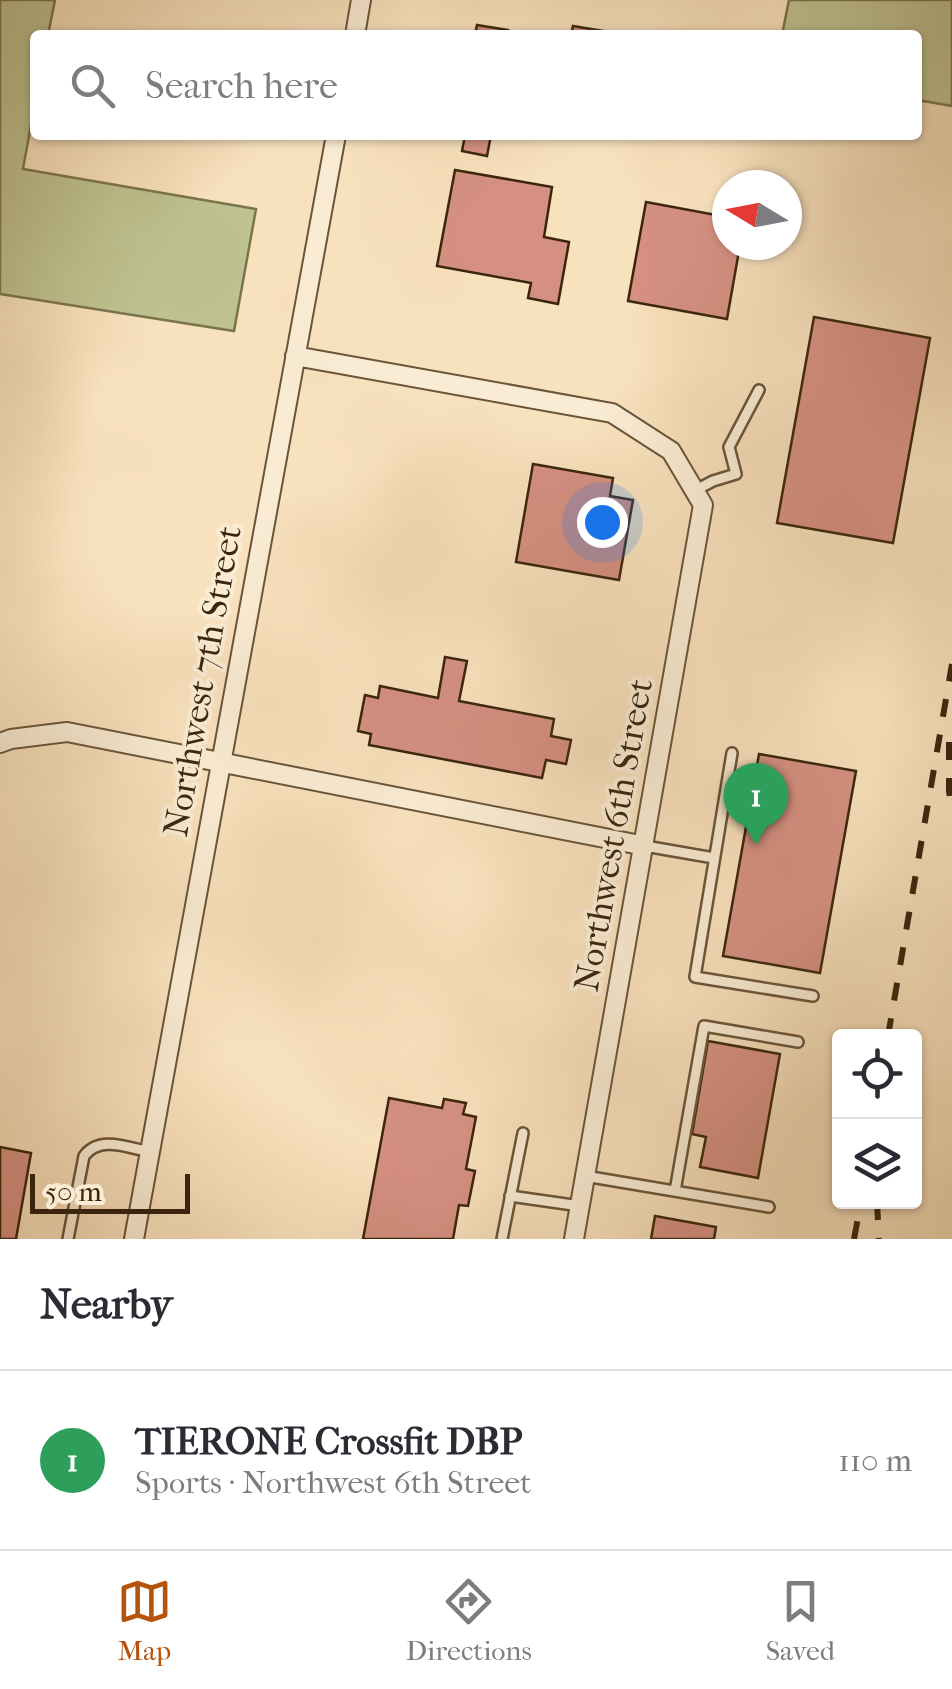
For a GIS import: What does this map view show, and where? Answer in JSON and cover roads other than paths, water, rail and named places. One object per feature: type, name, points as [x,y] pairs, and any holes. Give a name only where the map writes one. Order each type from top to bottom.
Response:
[{"type":"street","points":[[356,30],[361,0]]},
{"type":"street","name":"Northwest 7th Street","points":[[134,1239],[335,140]]},
{"type":"street","name":"Northwest 6th Street","points":[[295,356],[612,413],[671,450],[703,505],[574,1239]]},
{"type":"street","points":[[0,743],[66,732],[645,846]]},
{"type":"lane","points":[[694,491],[736,474],[729,447],[759,390]]},
{"type":"lane","points":[[732,752],[694,976],[813,996]]},
{"type":"lane","points":[[645,846],[714,858]]},
{"type":"lane","points":[[675,1192],[704,1026],[798,1042]]},
{"type":"lane","points":[[502,1239],[523,1133]]},
{"type":"lane","points":[[68,1239],[84,1156],[90,1148],[108,1144],[150,1152]]},
{"type":"lane","points":[[585,1176],[770,1207]]},
{"type":"lane","points":[[510,1196],[580,1206]]},
{"type":"railway","points":[[889,1029],[952,664]]},
{"type":"railway","points":[[949,742],[952,813]]},
{"type":"railway","points":[[854,1239],[860,1209]]},
{"type":"railway","points":[[877,1209],[879,1239]]},
{"type":"place","name":"TIERONE Crossfit DBP","points":[[756,845]]}]
